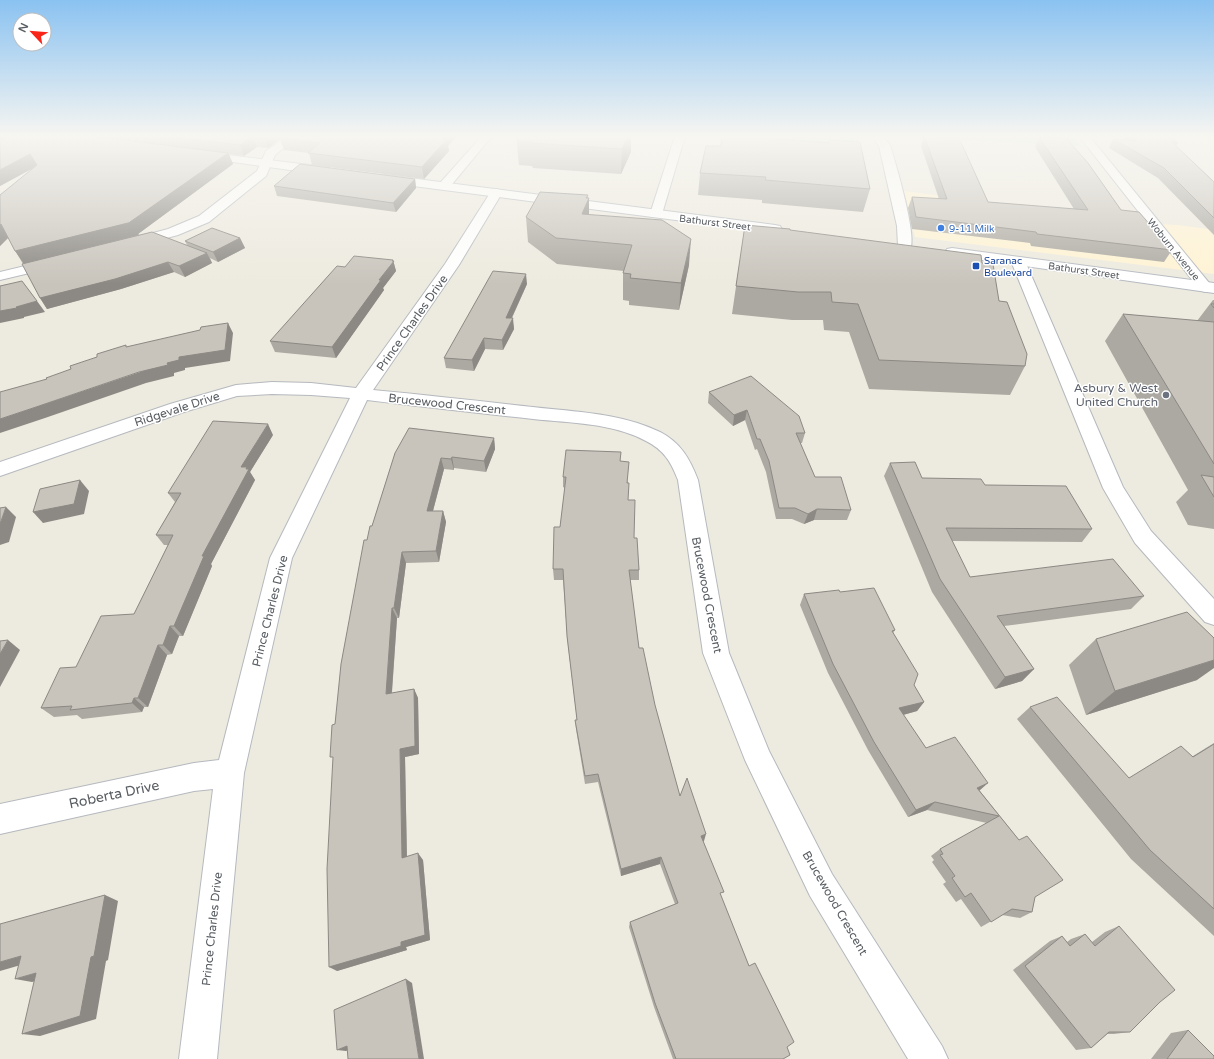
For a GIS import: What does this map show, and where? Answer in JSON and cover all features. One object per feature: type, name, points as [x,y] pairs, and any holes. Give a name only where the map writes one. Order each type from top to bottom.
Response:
[{"type":"street","points":[[121,246],[173,232],[204,219],[246,185]]},
{"type":"street","name":"Bathurst Street","points":[[439,185],[788,231]]},
{"type":"street","points":[[656,214],[665,185]]},
{"type":"street","points":[[894,185],[904,226],[905,246]]},
{"type":"street","name":"Woburn Avenue","points":[[1125,185],[1209,287]]},
{"type":"street","name":"Prince Charles Drive","points":[[198,1059],[230,773],[281,558],[362,394],[452,265],[496,193]]},
{"type":"street","points":[[889,244],[920,248]]},
{"type":"street","name":"Bathurst Street","points":[[943,251],[1209,287]]},
{"type":"street","points":[[0,276],[68,260]]},
{"type":"street","points":[[1018,261],[1113,488],[1144,537],[1197,598],[1214,615]]},
{"type":"street","name":"Ridgevale Drive","points":[[0,469],[178,408],[236,391],[272,388],[362,394]]},
{"type":"street","name":"Brucewood Crescent","points":[[362,394],[586,419],[628,426],[654,437],[670,449],[681,461],[688,480],[716,653],[759,760],[821,884],[930,1059]]},
{"type":"street","name":"Roberta Drive","points":[[0,819],[194,777],[230,773]]},
{"type":"shaded area","points":[[904,191],[1138,223],[1178,225],[1208,229],[1214,236],[1214,274],[915,237]]},
{"type":"building","points":[[12,185],[182,185],[130,222],[132,222],[15,251],[1,224],[0,225],[0,195]]},
{"type":"building","points":[[275,185],[409,185],[393,203]]},
{"type":"building","points":[[828,185],[869,185],[870,189]]},
{"type":"building","points":[[942,185],[980,185],[988,202],[1088,210],[1072,185],[1104,185],[1121,210],[1139,212],[1172,250],[1037,234],[1036,232],[916,217],[912,197],[947,199]]},
{"type":"building","points":[[1181,185],[1214,185],[1214,218]]},
{"type":"building","points":[[540,192],[588,195],[586,198],[589,198],[582,214],[662,220],[691,239],[681,283],[630,278],[631,274],[623,273],[632,245],[556,238],[526,217]]},
{"type":"building","points":[[745,225],[790,229],[981,255],[982,263],[993,264],[999,301],[1007,302],[1027,354],[1025,366],[879,360],[858,304],[832,302],[831,292],[798,292],[736,286]]},
{"type":"building","points":[[212,228],[240,238],[213,252],[185,241]]},
{"type":"building","points":[[152,232],[207,253],[179,266],[168,262],[115,279],[40,298],[22,264]]},
{"type":"building","points":[[354,256],[394,261],[332,347],[270,341],[337,266],[345,267]]},
{"type":"building","points":[[493,271],[526,274],[506,318],[513,318],[502,340],[484,338],[472,360],[444,358]]},
{"type":"building","points":[[22,281],[37,301],[16,307],[17,308],[0,311],[0,286]]},
{"type":"building","points":[[1123,314],[1214,322],[1214,464]]},
{"type":"building","points":[[228,323],[225,350],[179,357],[179,360],[167,363],[168,365],[139,372],[0,419],[0,392],[47,379],[46,378],[71,369],[70,366],[97,357],[97,354],[126,345],[126,347],[200,330],[201,327]]},
{"type":"building","points":[[751,376],[799,416],[805,433],[796,433],[815,477],[841,477],[851,510],[817,509],[808,514],[795,508],[779,508],[769,461],[760,439],[757,439],[747,410],[734,415],[709,392]]},
{"type":"building","points":[[213,421],[268,424],[241,467],[247,467],[246,469],[249,469],[202,556],[204,556],[174,626],[170,626],[163,645],[158,645],[138,698],[134,698],[132,703],[70,710],[72,706],[41,708],[60,668],[76,667],[101,616],[134,614],[173,535],[156,535],[181,493],[168,493]]},
{"type":"building","points":[[409,428],[494,438],[484,461],[452,457],[451,459],[441,458],[427,511],[443,511],[436,551],[402,552],[394,608],[392,608],[386,694],[414,689],[415,746],[400,749],[402,858],[418,853],[425,935],[401,942],[401,946],[329,967],[327,869],[333,757],[330,757],[332,725],[335,724],[341,664],[364,540],[367,540],[370,526],[372,526],[395,453]]},
{"type":"building","points":[[566,450],[621,452],[620,461],[629,462],[627,483],[629,483],[628,500],[635,500],[634,538],[637,538],[639,570],[629,570],[639,648],[643,648],[655,705],[680,796],[687,778],[706,834],[701,836],[724,892],[720,893],[749,966],[755,963],[794,1042],[787,1047],[790,1055],[783,1059],[676,1059],[655,1003],[630,922],[678,903],[661,857],[621,869],[598,774],[585,776],[575,720],[577,720],[567,636],[563,569],[553,569],[554,527],[560,527],[566,477],[563,477]]},
{"type":"building","points":[[915,462],[922,478],[981,479],[985,485],[1066,486],[1092,529],[946,528],[970,577],[1113,559],[1144,596],[997,616],[1034,669],[1005,677],[940,579],[890,463]]},
{"type":"building","points":[[1201,475],[1214,477],[1214,497]]},
{"type":"building","points":[[80,480],[74,504],[33,512],[40,489]]},
{"type":"building","points":[[6,507],[0,524],[0,508]]},
{"type":"building","points":[[874,588],[895,630],[892,631],[918,674],[914,685],[924,702],[899,708],[926,748],[955,737],[988,783],[977,788],[1019,840],[1027,836],[1063,880],[1035,897],[1032,912],[1012,909],[991,922],[971,893],[965,897],[952,878],[955,876],[940,855],[943,854],[940,849],[999,816],[935,802],[916,810],[874,742],[833,664],[804,594]]},
{"type":"building","points":[[1187,612],[1214,638],[1214,660],[1115,691],[1096,639]]},
{"type":"building","points":[[8,640],[0,654],[0,641]]},
{"type":"building","points":[[1057,697],[1129,778],[1181,746],[1193,757],[1214,744],[1214,909],[1150,850],[1030,707]]},
{"type":"building","points":[[105,895],[94,956],[91,957],[80,1016],[22,1034],[36,973],[15,979],[21,956],[0,962],[0,924]]},
{"type":"building","points":[[1119,926],[1175,990],[1160,1002],[1130,1032],[1109,1032],[1091,1048],[1025,966],[1062,936],[1070,946],[1085,934],[1095,946]]},
{"type":"building","points":[[406,979],[419,1059],[348,1059],[347,1046],[337,1050],[334,1010]]},
{"type":"building","points":[[1188,1030],[1214,1056],[1214,1059],[1167,1059]]},
{"type":"place","name":"9-11 Milk","points":[[941,228]]},
{"type":"place","name":"Saranac Boulevard","points":[[976,266]]},
{"type":"place","name":"Asbury & West United Church","points":[[1166,395]]}]
